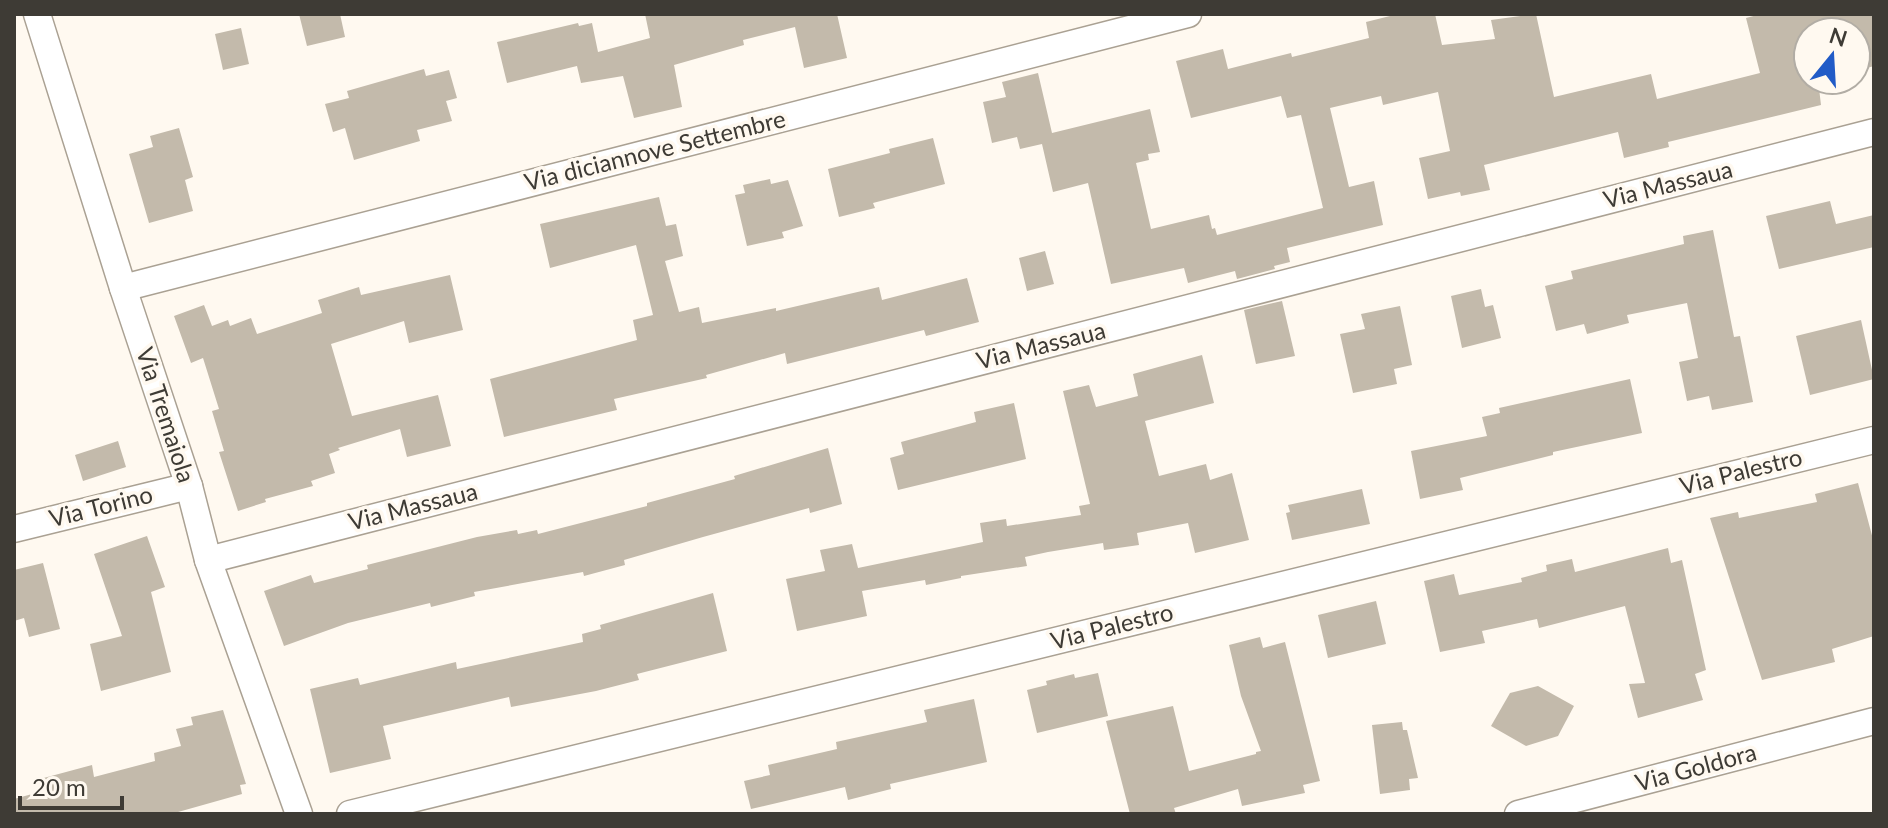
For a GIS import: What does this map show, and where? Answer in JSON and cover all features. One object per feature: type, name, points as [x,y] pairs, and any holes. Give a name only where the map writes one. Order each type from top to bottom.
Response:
[{"type":"street","name":"Via Tremaiola","points":[[37,14],[189,486],[208,560],[299,814]]},
{"type":"street","name":"Via diciannove Settembre","points":[[123,288],[1188,14]]},
{"type":"street","name":"Via Massaua","points":[[208,560],[1874,132]]},
{"type":"street","name":"Via Palestro","points":[[350,814],[1874,440]]},
{"type":"street","name":"Via Torino","points":[[14,529],[189,486]]},
{"type":"street","name":"Via Goldora","points":[[1518,814],[1874,721]]},
{"type":"building","points":[[299,14],[340,14],[345,37],[307,46]]},
{"type":"building","points":[[645,14],[837,14],[847,58],[804,68],[795,27],[743,40],[744,45],[674,65],[682,107],[634,118],[623,76],[581,83],[577,66],[507,83],[497,42],[578,23],[579,26],[592,23],[598,52],[650,38]]},
{"type":"building","points":[[1398,14],[1435,14],[1442,45],[1495,39],[1491,20],[1536,14],[1554,97],[1651,74],[1657,99],[1760,73],[1746,18],[1761,14],[1874,14],[1874,66],[1872,16],[1792,16],[1792,96],[1820,96],[1821,105],[1668,142],[1669,147],[1624,158],[1618,132],[1484,165],[1490,190],[1428,199],[1419,158],[1450,151],[1438,92],[1383,105],[1381,96],[1330,108],[1349,187],[1374,181],[1383,225],[1287,248],[1290,262],[1237,279],[1235,271],[1188,283],[1184,268],[1111,284],[1088,183],[1053,192],[1042,144],[1020,149],[1017,137],[992,143],[983,102],[1006,97],[1002,82],[1038,73],[1052,133],[1150,109],[1160,152],[1148,154],[1149,160],[1136,163],[1151,229],[1209,215],[1212,229],[1215,228],[1217,235],[1323,208],[1301,115],[1287,118],[1281,96],[1191,118],[1176,61],[1223,49],[1228,69],[1291,53],[1292,57],[1369,38],[1366,22]]},
{"type":"building","points":[[241,28],[249,64],[223,70],[215,34]]},
{"type":"building","points":[[424,69],[426,76],[449,70],[457,98],[446,101],[452,121],[417,130],[420,141],[354,160],[345,128],[333,132],[325,104],[349,98],[347,91]]},
{"type":"building","points":[[179,128],[193,177],[185,180],[193,211],[149,223],[129,154],[153,147],[150,136]]},
{"type":"building","points":[[933,138],[945,184],[873,203],[875,208],[839,217],[828,169]]},
{"type":"building","points":[[770,179],[771,184],[788,180],[803,226],[782,232],[784,238],[747,246],[735,195],[745,193],[743,185]]},
{"type":"building","points":[[659,197],[666,226],[676,224],[683,256],[665,261],[679,312],[699,307],[702,323],[776,308],[776,311],[879,287],[882,300],[967,278],[979,322],[926,336],[924,330],[787,364],[785,353],[706,375],[707,378],[614,399],[617,410],[504,437],[490,379],[637,340],[633,320],[653,315],[636,245],[550,268],[540,224]]},
{"type":"building","points":[[1830,201],[1836,224],[1874,215],[1874,247],[1779,269],[1766,216]]},
{"type":"building","points":[[1713,230],[1734,337],[1740,336],[1753,402],[1712,410],[1709,396],[1687,401],[1679,362],[1698,358],[1687,303],[1627,315],[1629,323],[1587,334],[1584,324],[1556,331],[1545,286],[1573,279],[1571,271],[1684,244],[1683,236]]},
{"type":"building","points":[[1045,251],[1054,284],[1027,291],[1019,258]]},
{"type":"building","points":[[450,275],[463,330],[409,343],[404,321],[331,344],[352,416],[438,395],[451,446],[407,457],[400,429],[338,448],[340,450],[329,454],[335,473],[311,481],[313,486],[265,499],[266,502],[238,511],[219,452],[224,451],[212,411],[219,409],[203,358],[191,363],[174,316],[204,305],[212,326],[228,320],[230,326],[251,318],[257,334],[322,313],[318,300],[359,287],[361,295]]},
{"type":"building","points":[[1481,289],[1485,307],[1493,305],[1501,338],[1462,348],[1451,296]]},
{"type":"building","points":[[1282,301],[1295,356],[1256,364],[1244,310]]},
{"type":"building","points":[[1400,306],[1412,365],[1394,369],[1397,384],[1353,393],[1340,334],[1365,329],[1361,314]]},
{"type":"building","points":[[1861,320],[1874,379],[1810,395],[1796,336]]},
{"type":"building","points":[[1202,355],[1214,403],[1145,421],[1159,476],[1206,464],[1210,480],[1232,473],[1249,540],[1195,553],[1188,523],[1137,533],[1139,545],[1104,550],[1103,543],[1048,552],[1025,557],[1027,566],[926,585],[925,580],[862,591],[867,616],[797,631],[786,579],[825,571],[820,550],[852,544],[858,568],[983,542],[980,523],[1006,519],[1007,526],[1081,515],[1079,506],[1090,504],[1063,391],[1089,385],[1096,407],[1138,396],[1133,374]]},
{"type":"building","points":[[1630,379],[1642,433],[1553,452],[1553,455],[1460,478],[1463,490],[1420,499],[1411,451],[1487,436],[1482,417],[1500,413],[1499,408]]},
{"type":"building","points":[[1014,403],[1026,459],[898,490],[890,458],[904,454],[901,442],[976,422],[974,412]]},
{"type":"building","points":[[118,441],[126,467],[83,481],[75,455]]},
{"type":"building","points":[[828,448],[842,504],[810,513],[809,508],[703,537],[624,560],[625,565],[584,576],[583,572],[474,592],[475,596],[431,607],[430,603],[348,623],[284,646],[264,591],[311,575],[314,583],[368,569],[367,565],[477,537],[517,530],[518,534],[537,530],[538,534],[647,506],[647,503],[735,479],[734,476]]},
{"type":"building","points":[[1858,483],[1874,543],[1874,636],[1832,649],[1835,662],[1762,680],[1710,518],[1738,512],[1739,518],[1817,502],[1815,494]]},
{"type":"building","points":[[1362,489],[1370,524],[1292,540],[1286,513],[1290,512],[1288,505]]},
{"type":"building","points":[[147,536],[165,587],[151,592],[171,672],[101,691],[90,644],[122,636],[94,554]]},
{"type":"building","points":[[1668,548],[1671,563],[1682,560],[1706,670],[1695,674],[1703,700],[1638,718],[1629,684],[1645,683],[1625,606],[1539,628],[1537,619],[1482,631],[1485,643],[1440,652],[1424,581],[1454,574],[1459,595],[1522,582],[1521,578],[1547,571],[1546,565],[1572,559],[1575,572]]},
{"type":"building","points":[[43,563],[60,629],[29,637],[24,618],[14,621],[14,570]]},
{"type":"building","points":[[713,593],[727,651],[637,674],[639,680],[596,691],[511,707],[509,697],[383,726],[391,759],[330,773],[310,689],[358,678],[360,685],[456,662],[457,669],[583,642],[582,634],[601,629],[600,625]]},
{"type":"building","points":[[1376,601],[1386,644],[1328,658],[1318,615]]},
{"type":"building","points":[[1260,637],[1263,648],[1285,642],[1320,781],[1303,785],[1305,793],[1242,806],[1238,789],[1174,808],[1176,814],[1130,814],[1106,721],[1173,706],[1189,771],[1256,754],[1261,751],[1241,696],[1229,645]]},
{"type":"building","points":[[1098,673],[1108,716],[1037,733],[1027,690],[1074,674],[1075,678]]},
{"type":"building","points":[[1538,686],[1574,706],[1558,736],[1526,746],[1491,726],[1510,693]]},
{"type":"building","points":[[974,699],[987,762],[890,784],[891,789],[848,800],[845,787],[751,809],[744,781],[770,775],[768,765],[837,749],[836,742],[927,722],[924,710]]},
{"type":"building","points":[[223,710],[246,784],[240,785],[242,794],[171,814],[14,814],[14,799],[43,791],[40,779],[92,765],[94,777],[155,761],[154,753],[181,746],[176,729],[193,725],[191,717]]},
{"type":"building","points":[[1402,722],[1403,730],[1407,730],[1418,778],[1409,779],[1410,790],[1380,794],[1372,725]]}]
